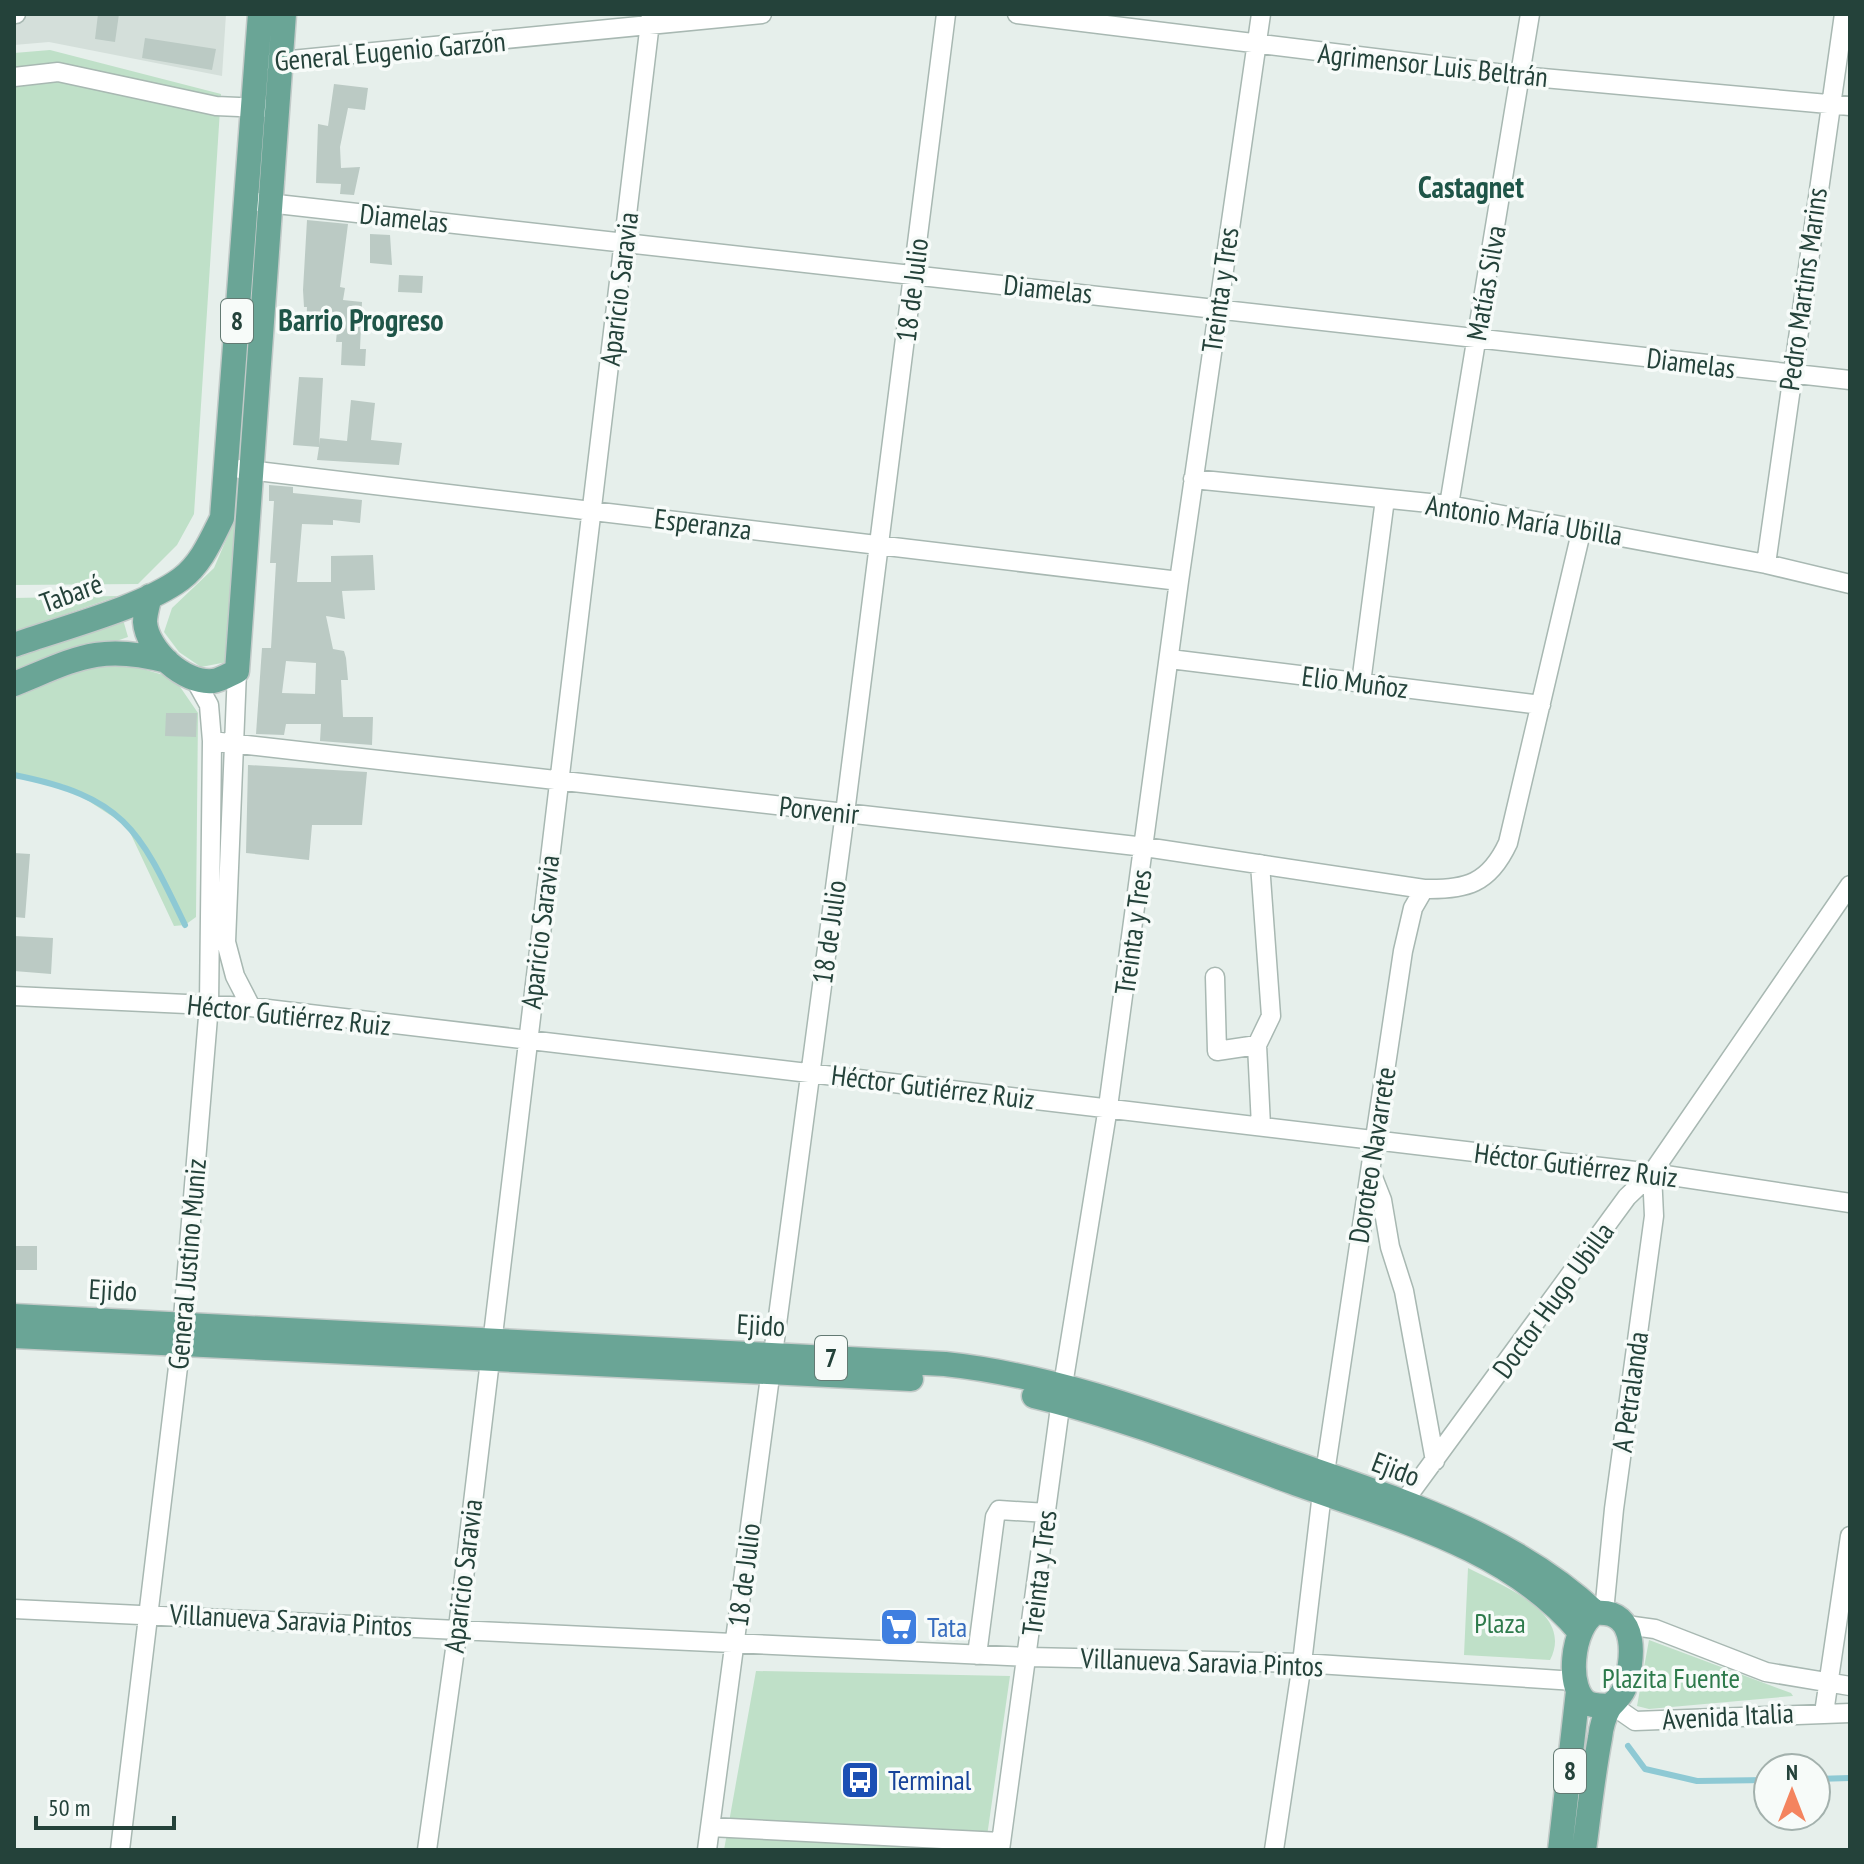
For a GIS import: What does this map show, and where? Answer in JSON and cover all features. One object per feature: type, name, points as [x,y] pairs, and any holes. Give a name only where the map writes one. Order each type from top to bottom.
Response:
[{"type":"main road","name":"8","points":[[237,671],[278,109],[260,14]]},
{"type":"main road","name":"8","points":[[150,596],[182,578],[206,552],[222,518],[253,107],[284,14]]},
{"type":"main road","name":"Tabaré","points":[[14,645],[150,596]]},
{"type":"main road","points":[[150,596],[145,621],[152,645],[167,661],[194,678],[213,681],[237,671]]},
{"type":"main road","points":[[14,684],[93,653],[132,652],[167,661]]},
{"type":"main road","name":"Ejido","points":[[14,1316],[182,1333],[770,1364],[1062,1394],[1398,1511],[1466,1529],[1545,1571],[1600,1612],[1614,1614],[1626,1625]]},
{"type":"main road","name":"Ejido","points":[[14,1336],[182,1333]]},
{"type":"main road","name":"Ejido","points":[[1398,1511],[1504,1568],[1553,1602],[1579,1631]]},
{"type":"main road","points":[[1600,1612],[1586,1620],[1579,1631],[1577,1686],[1590,1704],[1611,1705],[1626,1682],[1631,1645],[1626,1625]]},
{"type":"main road","name":"8","points":[[1560,1850],[1577,1686]]},
{"type":"main road","name":"8","points":[[1584,1850],[1600,1738],[1611,1705]]},
{"type":"street","name":"General Eugenio Garzón","points":[[269,63],[651,20],[762,14]]},
{"type":"street","name":"18 de Julio","points":[[707,1850],[845,813],[946,14]]},
{"type":"street","name":"Agrimensor Luis Beltrán","points":[[1017,14],[1257,46],[1521,76],[1850,106]]},
{"type":"street","name":"Treinta y Tres","points":[[1001,1846],[1062,1394],[1108,1107],[1193,479],[1261,14]]},
{"type":"street","name":"Matías Silva","points":[[1449,505],[1530,14]]},
{"type":"street","name":"Pedro Martins Marins","points":[[1766,564],[1790,374],[1844,14]]},
{"type":"street","name":"Aparicio Saravia","points":[[427,1850],[458,1628],[526,1041],[651,20]]},
{"type":"street","points":[[14,77],[58,72],[216,106],[278,109]]},
{"type":"street","name":"Diamelas","points":[[245,201],[914,273],[1850,380]]},
{"type":"street","name":"Esperanza","points":[[227,467],[1179,581]]},
{"type":"street","name":"Antonio María Ubilla","points":[[1193,479],[1449,505],[1766,564],[1850,584]]},
{"type":"street","points":[[1361,683],[1385,499]]},
{"type":"street","points":[[1424,889],[1459,890],[1482,878],[1500,860],[1508,843],[1582,528]]},
{"type":"street","name":"Elio Muñoz","points":[[1170,659],[1541,705]]},
{"type":"street","points":[[237,671],[226,942],[235,976],[251,1007]]},
{"type":"street","name":"General Justino Muniz","points":[[120,1850],[182,1333],[209,1005],[212,741],[209,705],[194,678]]},
{"type":"street","name":"Porvenir","points":[[212,741],[1145,847],[1424,889]]},
{"type":"street","points":[[1260,864],[1271,1016],[1257,1045],[1261,1126]]},
{"type":"street","name":"Doctor Hugo Ubilla","points":[[1398,1511],[1627,1197],[1652,1173],[1850,885]]},
{"type":"street","name":"Doroteo Navarrete","points":[[1274,1850],[1302,1663],[1323,1484],[1403,951],[1413,908],[1424,889]]},
{"type":"street","points":[[1215,977],[1217,1051],[1257,1045]]},
{"type":"street","name":"Héctor Gutiérrez Ruiz","points":[[14,996],[251,1007],[1652,1173],[1850,1203]]},
{"type":"street","points":[[1370,1168],[1382,1200],[1390,1247],[1404,1291],[1435,1461]]},
{"type":"street","name":"A Petralanda","points":[[1600,1612],[1654,1216],[1652,1173]]},
{"type":"street","points":[[977,1655],[995,1517],[999,1510],[1007,1509],[1047,1513]]},
{"type":"street","points":[[1824,1713],[1850,1536]]},
{"type":"street","name":"Villanueva Saravia Pintos","points":[[14,1609],[149,1613],[977,1655],[1302,1663],[1577,1686]]},
{"type":"street","name":"Avenida Italia","points":[[1626,1625],[1655,1629],[1766,1672],[1829,1685],[1850,1686]]},
{"type":"street","name":"Avenida Italia","points":[[1611,1705],[1635,1721],[1850,1713]]},
{"type":"street","points":[[710,1827],[1001,1846]]},
{"type":"shaded area","points":[[14,14],[226,14],[222,76],[49,42],[14,45]]},
{"type":"green space","points":[[50,50],[221,94],[194,514],[177,545],[138,584],[14,585],[14,53]]},
{"type":"green space","points":[[241,505],[227,662],[201,667],[179,652],[164,632],[172,608],[214,568]]},
{"type":"green space","points":[[118,596],[14,632],[14,598]]},
{"type":"green space","points":[[122,616],[128,637],[14,676],[14,656]]},
{"type":"green space","points":[[122,663],[174,678],[198,713],[196,917],[185,925],[174,926],[127,826],[64,785],[14,775],[14,695],[85,666]]},
{"type":"green space","name":"Plaza","points":[[1468,1568],[1515,1592],[1543,1614],[1552,1628],[1555,1643],[1550,1660],[1464,1655]]},
{"type":"green space","name":"Plazita Fuente","points":[[1649,1640],[1793,1696],[1649,1709],[1637,1706]]},
{"type":"green space","points":[[756,1671],[1010,1676],[985,1850],[724,1850]]},
{"type":"building","points":[[98,14],[119,14],[115,42],[95,39]]},
{"type":"building","points":[[145,38],[216,49],[212,70],[142,58]]},
{"type":"building","points":[[334,84],[368,88],[365,110],[348,108],[340,147],[341,168],[360,167],[354,195],[340,194],[341,184],[316,183],[318,124],[328,126]]},
{"type":"building","points":[[307,220],[348,224],[340,287],[345,288],[343,300],[362,302],[360,349],[366,349],[365,366],[341,365],[342,342],[336,342],[337,330],[306,328],[307,307],[304,307],[303,290]]},
{"type":"building","points":[[370,234],[390,235],[392,265],[370,263]]},
{"type":"building","points":[[399,275],[423,276],[422,293],[398,292]]},
{"type":"building","points":[[299,377],[323,378],[319,438],[347,441],[351,400],[375,403],[371,440],[402,443],[399,465],[317,460],[319,447],[293,445]]},
{"type":"building","points":[[269,485],[293,487],[293,493],[362,500],[360,523],[333,520],[333,525],[302,524],[297,582],[331,582],[331,556],[373,555],[375,590],[342,591],[345,619],[326,616],[333,649],[344,651],[346,658],[348,680],[341,680],[343,717],[373,717],[372,745],[320,741],[321,724],[286,724],[284,735],[256,734],[262,648],[271,648],[276,563],[270,563],[274,501],[269,501]],"holes":[[[286,661],[316,663],[315,694],[282,693]]]},
{"type":"building","points":[[166,713],[197,713],[196,737],[165,736]]},
{"type":"building","points":[[248,765],[367,772],[362,825],[312,825],[309,860],[246,853]]},
{"type":"building","points":[[14,853],[30,854],[25,918],[14,917]]},
{"type":"building","points":[[14,936],[53,938],[51,974],[14,971]]},
{"type":"building","points":[[14,1246],[37,1246],[37,1270],[14,1270]]},
{"type":"waterway","points":[[14,775],[81,794],[124,822],[154,864],[185,925]]},
{"type":"waterway","points":[[1628,1746],[1645,1769],[1697,1781],[1752,1780]]},
{"type":"waterway","points":[[1832,1779],[1850,1778]]},
{"type":"place","name":"Tata","points":[[899,1627]]},
{"type":"place","name":"Terminal","points":[[860,1780]]},
{"type":"district","name":"Castagnet","points":[[1471,188]]},
{"type":"district","name":"Barrio Progreso","points":[[361,321]]}]
